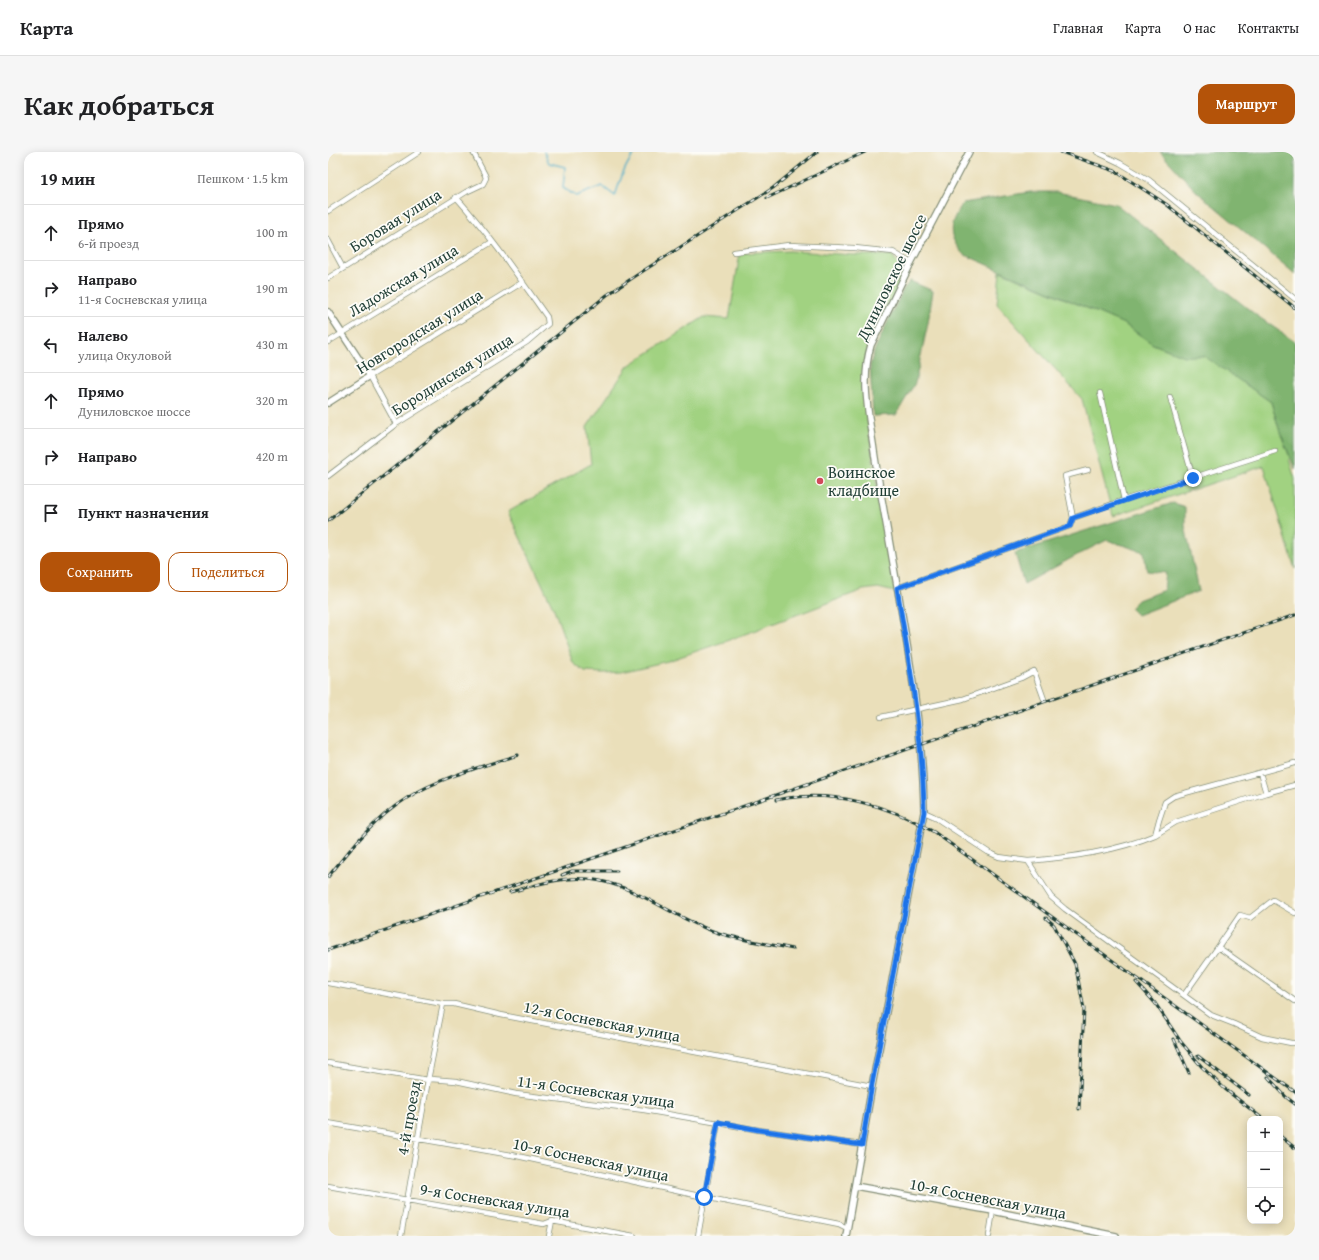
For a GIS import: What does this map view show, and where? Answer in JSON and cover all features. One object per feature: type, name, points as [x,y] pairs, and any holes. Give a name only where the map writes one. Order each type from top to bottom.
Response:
[{"type":"street","points":[[328,211],[419,152]]},
{"type":"street","name":"Боровая улица","points":[[328,278],[456,197],[480,186],[485,181],[485,175],[473,152]]},
{"type":"street","name":"Дуниловское шоссе","points":[[846,1236],[872,1086],[924,812],[923,768],[916,708],[879,488],[870,425],[866,371],[867,359],[871,345],[911,263],[969,152]]},
{"type":"street","points":[[1097,152],[1120,163],[1149,180],[1295,299]]},
{"type":"street","points":[[456,197],[471,213],[523,282]]},
{"type":"street","points":[[328,240],[343,268]]},
{"type":"street","name":"Ладожская улица","points":[[328,342],[492,242]]},
{"type":"street","points":[[734,252],[789,245],[855,248],[893,252],[911,263]]},
{"type":"street","name":"Новгородская улица","points":[[328,403],[523,282]]},
{"type":"street","name":"Бородинская улица","points":[[328,476],[396,424],[527,342],[548,324],[547,317],[523,282]]},
{"type":"street","points":[[328,312],[370,376],[396,424]]},
{"type":"street","points":[[1100,393],[1124,500]]},
{"type":"street","points":[[1170,397],[1193,478]]},
{"type":"street","points":[[1073,518],[1275,451]]},
{"type":"street","points":[[897,588],[1070,526],[1073,518],[1065,476],[1088,470]]},
{"type":"street","points":[[881,717],[962,699],[1034,671],[1044,699]]},
{"type":"street","points":[[1155,835],[1165,802],[1174,796],[1295,763]]},
{"type":"street","points":[[1260,772],[1266,793]]},
{"type":"street","points":[[924,812],[933,816],[988,852],[999,857],[1028,861],[1071,857],[1137,843],[1155,835],[1176,822],[1295,785]]},
{"type":"street","points":[[1028,861],[1051,897],[1065,909],[1211,1015],[1262,1037],[1295,1043]]},
{"type":"street","points":[[1184,995],[1240,915],[1250,918],[1273,900],[1295,913]]},
{"type":"street","points":[[1218,947],[1295,1001]]},
{"type":"street","name":"12-я Сосневская улица","points":[[328,983],[443,1004],[454,1004],[500,1015],[872,1086]]},
{"type":"street","name":"4-й проезд","points":[[400,1236],[443,1004]]},
{"type":"street","name":"11-я Сосневская улица","points":[[328,1063],[428,1080],[456,1081],[516,1094],[644,1110],[759,1130],[862,1145]]},
{"type":"street","points":[[698,1236],[718,1122]]},
{"type":"street","name":"10-я Сосневская улица","points":[[328,1123],[518,1156],[704,1197],[808,1217],[839,1224],[847,1228]]},
{"type":"street","name":"9-я Сосневская улица","points":[[328,1186],[544,1224],[552,1221],[634,1236]]},
{"type":"street","name":"10-я Сосневская улица","points":[[855,1186],[993,1211],[1116,1236]]},
{"type":"street","points":[[990,1236],[993,1211]]},
{"type":"street","points":[[549,1236],[552,1221]]},
{"type":"green space","points":[[1160,152],[1295,152],[1295,274],[1196,191]]},
{"type":"green space","points":[[1030,192],[1057,192],[1116,204],[1256,315],[1295,342],[1295,469],[1280,432],[1271,402],[1204,356],[1184,356],[1153,344],[1124,324],[963,254],[954,241],[951,229],[952,223],[963,203]]},
{"type":"green space","points":[[790,251],[855,255],[892,255],[905,273],[868,349],[864,373],[864,397],[895,592],[878,588],[863,590],[668,661],[621,672],[585,672],[573,663],[554,609],[508,512],[591,464],[587,427],[628,366],[704,317],[729,319],[740,253]]},
{"type":"green space","points":[[1000,271],[1124,324],[1153,344],[1184,356],[1204,355],[1271,402],[1290,458],[1289,459],[1295,479],[1295,569],[1264,466],[1113,516],[1082,399],[997,304]]},
{"type":"green space","points":[[910,281],[933,291],[928,323],[915,383],[896,415],[873,416],[870,365],[875,349],[889,319],[903,290]]},
{"type":"green space","points":[[1173,503],[1185,507],[1185,526],[1199,591],[1137,615],[1130,608],[1138,600],[1164,590],[1166,573],[1147,571],[1144,552],[1107,540],[1024,584],[1015,553]]},
{"type":"waterway","points":[[544,152],[549,163],[565,167],[563,188],[576,196],[602,186],[615,196],[626,167],[636,152]]},
{"type":"railway","points":[[328,521],[607,295],[773,188],[817,152]]},
{"type":"railway","points":[[767,198],[865,152]]},
{"type":"railway","points":[[1061,152],[1115,171],[1166,204],[1295,308]]},
{"type":"railway","points":[[328,950],[1295,615]]},
{"type":"railway","points":[[328,877],[374,824],[407,798],[447,778],[518,755]]},
{"type":"railway","points":[[776,800],[817,796],[858,801],[897,814],[934,832],[1295,1092]]},
{"type":"railway","points":[[562,875],[572,871],[617,871]]},
{"type":"railway","points":[[510,892],[539,884],[569,879],[588,879],[607,882],[625,888],[693,923],[710,930],[741,939],[793,949]]},
{"type":"railway","points":[[1046,918],[1054,925],[1075,964],[1084,1009],[1079,1109]]},
{"type":"railway","points":[[1136,982],[1155,1003],[1181,1042],[1202,1067],[1225,1089],[1259,1116]]},
{"type":"railway","points":[[1174,1039],[1189,1073]]},
{"type":"railway","points":[[1198,1056],[1249,1095]]},
{"type":"railway","points":[[1268,1077],[1286,1097],[1295,1104]]},
{"type":"railway","points":[[1283,1138],[1295,1148]]},
{"type":"place","name":"Воинское кладбище","points":[[820,481]]},
{"type":"route","points":[[704,1197],[718,1122],[759,1130],[862,1145],[872,1084],[924,812],[923,768],[917,711],[897,588],[1070,526],[1073,518],[1193,478]]}]
